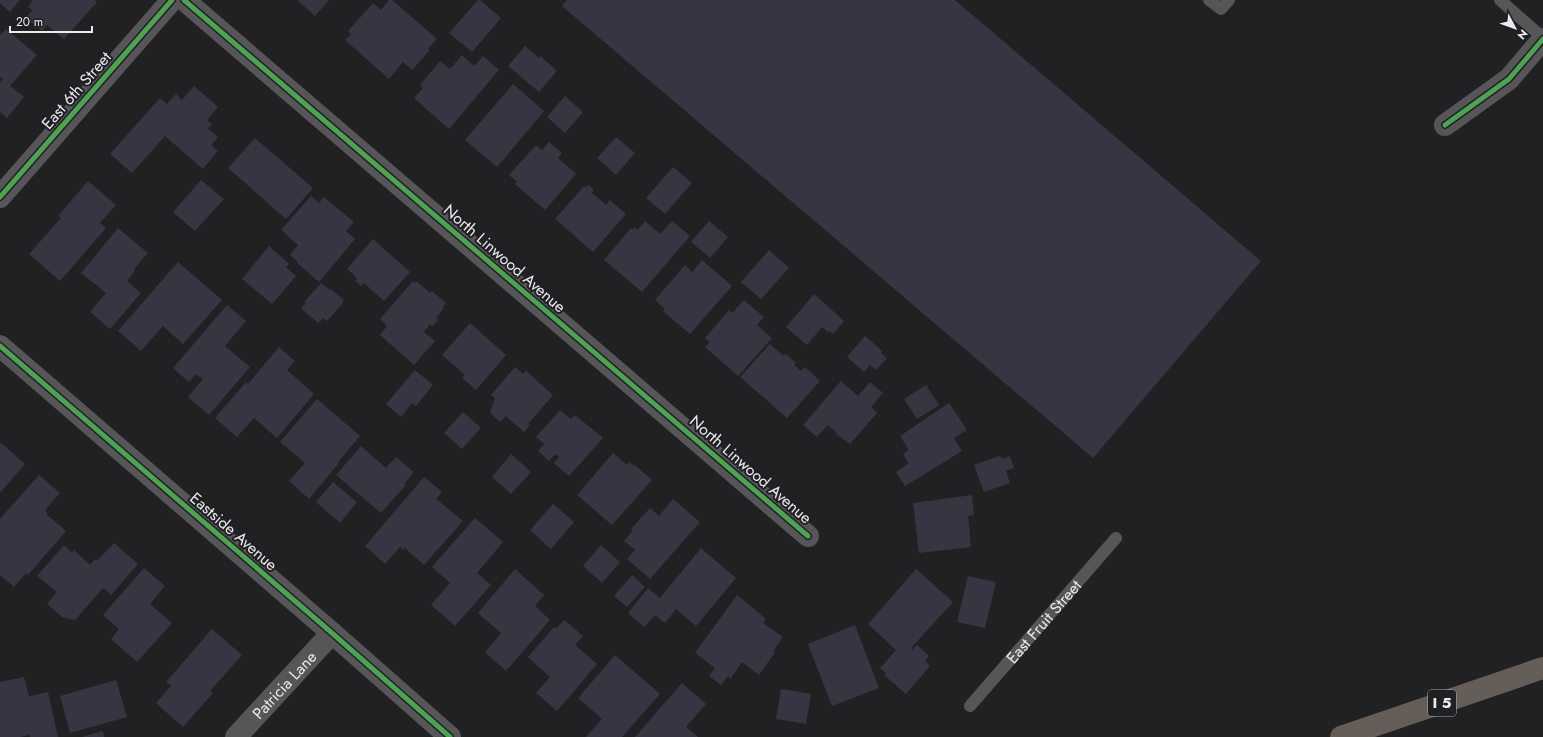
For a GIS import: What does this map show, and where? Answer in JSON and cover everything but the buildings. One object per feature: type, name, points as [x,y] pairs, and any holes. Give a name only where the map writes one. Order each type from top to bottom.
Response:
[{"type":"highway","name":"I 5","points":[[1341,737],[1543,668]]},
{"type":"street","name":"East 6th Street","points":[[0,197],[172,0]]},
{"type":"street","name":"North Linwood Avenue","points":[[184,0],[808,536]]},
{"type":"street","points":[[1445,125],[1509,79],[1543,39]]},
{"type":"street","name":"Eastside Avenue","points":[[0,346],[450,737]]},
{"type":"street","name":"Patricia Lane","points":[[236,737],[332,633]]},
{"type":"lane","points":[[1210,0],[1221,9],[1229,0]]},
{"type":"lane","points":[[1500,0],[1543,39]]},
{"type":"lane","name":"East Fruit Street","points":[[970,706],[1116,538]]},
{"type":"cycle path","points":[[0,197],[172,0]]},
{"type":"cycle path","points":[[184,0],[808,536]]},
{"type":"cycle path","points":[[1445,125],[1509,79],[1543,39]]},
{"type":"cycle path","points":[[0,346],[450,737]]}]
